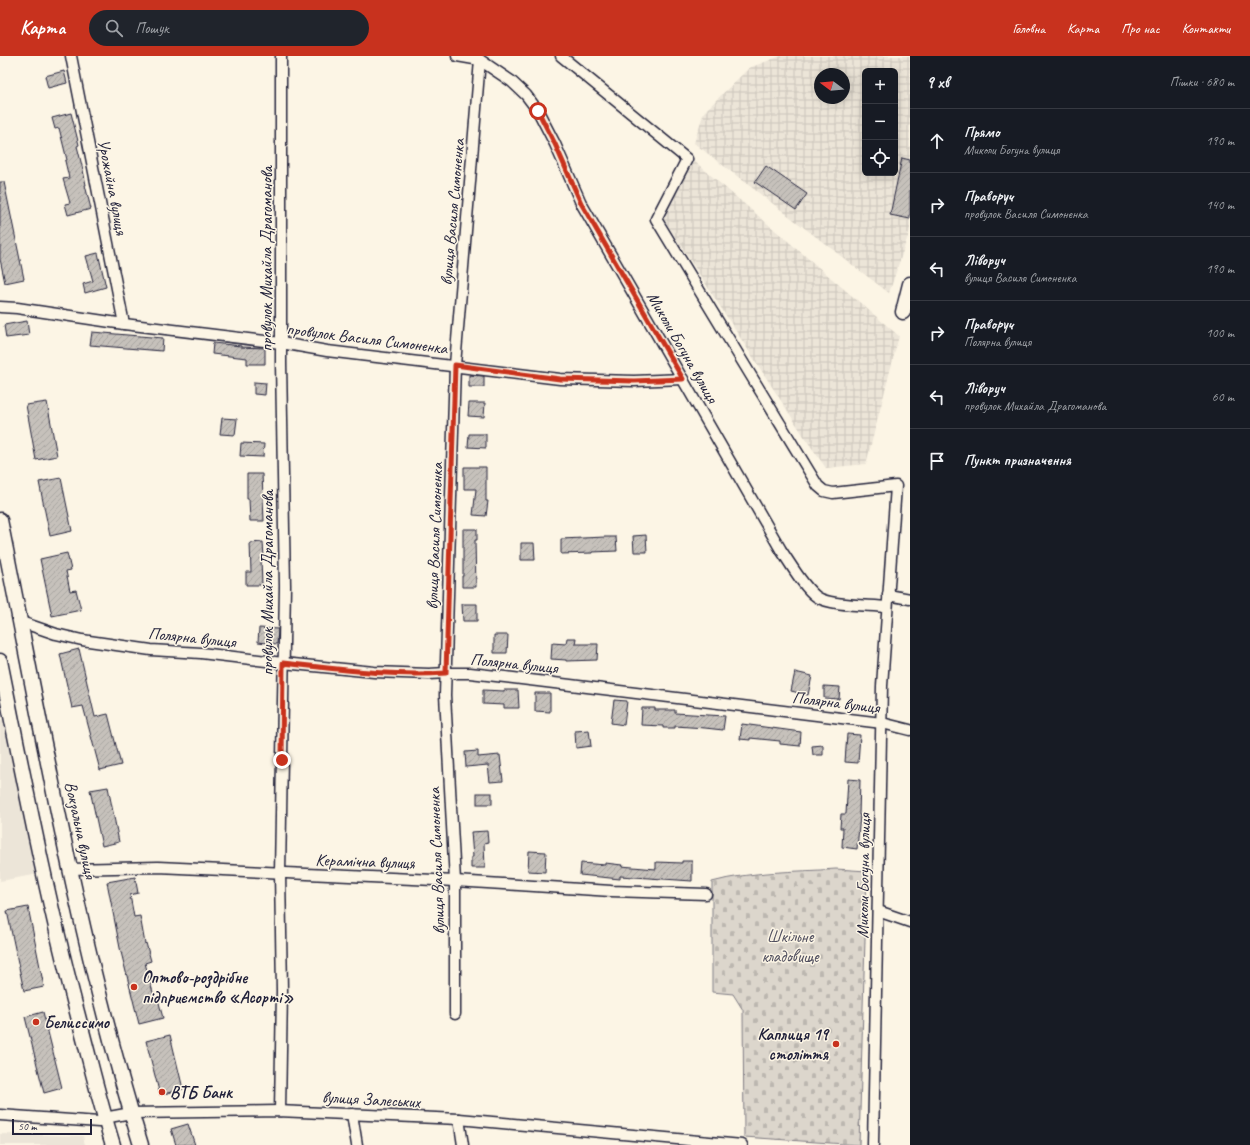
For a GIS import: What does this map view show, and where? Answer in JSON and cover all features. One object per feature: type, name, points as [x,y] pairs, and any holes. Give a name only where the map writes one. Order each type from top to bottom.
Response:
[{"type":"street","name":"Урожайна вулиця","points":[[71,56],[124,324]]},
{"type":"street","name":"провулок Михайла Драгоманова","points":[[280,1111],[282,992],[280,873],[285,586],[281,343],[281,56]]},
{"type":"street","points":[[457,56],[480,60]]},
{"type":"street","name":"Миколи Богуна вулиця","points":[[561,56],[687,159],[656,219],[818,486],[824,491],[833,493],[896,486],[882,686],[873,1145]]},
{"type":"street","name":"вулиця Василя Симоненка","points":[[455,1014],[455,881],[445,695],[455,365],[480,60]]},
{"type":"street","name":"Миколи Богуна вулиця","points":[[480,60],[511,81],[526,95],[538,111],[555,144],[581,203],[781,550],[808,589],[822,600],[838,603],[887,607]]},
{"type":"street","points":[[903,312],[910,284]]},
{"type":"street","name":"провулок Василя Симоненка","points":[[0,307],[18,308],[124,324],[281,343],[320,350],[455,365],[560,379],[634,381],[683,379]]},
{"type":"street","name":"Вокзальна вулиця","points":[[0,520],[70,869],[100,994],[131,1114],[141,1145]]},
{"type":"street","points":[[888,595],[910,599]]},
{"type":"street","name":"Полярна вулиця","points":[[21,622],[56,634],[96,643],[374,672],[429,674],[470,673],[882,723],[910,730]]},
{"type":"street","points":[[0,661],[38,848],[70,987],[104,1118],[113,1145]]},
{"type":"street","name":"Керамічна вулиця","points":[[70,869],[158,867],[455,881],[611,891],[706,894]]},
{"type":"street","points":[[878,911],[910,922]]},
{"type":"street","name":"вулиця Залеських","points":[[0,1115],[99,1122],[104,1118],[131,1114],[280,1111],[459,1119],[742,1145]]},
{"type":"street","points":[[352,1114],[357,1145]]},
{"type":"street","points":[[459,1119],[463,1145]]},
{"type":"shaded area","points":[[781,56],[910,56],[910,230],[889,293],[694,143],[704,112],[749,68]]},
{"type":"shaded area","points":[[694,161],[899,336],[866,464],[826,468],[663,218]]},
{"type":"shaded area","points":[[8,718],[39,874],[0,881],[0,720]]},
{"type":"shaded area","points":[[0,1134],[83,1136],[85,1145],[0,1145]]},
{"type":"green space","name":"Шкільне кладовище","points":[[836,869],[867,871],[859,1145],[744,1137],[743,1010],[733,994],[712,992],[712,882],[727,878],[758,874]]},
{"type":"building","points":[[64,71],[67,83],[48,88],[45,76]]},
{"type":"building","points":[[71,113],[79,145],[77,146],[91,209],[68,215],[65,204],[70,203],[63,179],[69,178],[65,161],[67,160],[59,128],[55,129],[52,118]]},
{"type":"building","points":[[902,158],[910,160],[910,219],[890,215]]},
{"type":"building","points":[[766,166],[807,194],[796,210],[755,182]]},
{"type":"building","points":[[0,182],[4,182],[24,279],[5,283],[0,259]]},
{"type":"building","points":[[98,253],[106,287],[85,293],[83,284],[93,281],[86,256]]},
{"type":"building","points":[[27,321],[29,335],[6,338],[4,325]]},
{"type":"building","points":[[92,332],[163,338],[162,351],[90,345]]},
{"type":"building","points":[[213,343],[241,347],[265,348],[265,364],[247,364],[247,358],[212,354]]},
{"type":"building","points":[[469,375],[484,376],[484,387],[469,387]]},
{"type":"building","points":[[254,382],[266,383],[265,395],[254,394]]},
{"type":"building","points":[[47,402],[57,456],[36,460],[26,405]]},
{"type":"building","points":[[469,403],[485,403],[484,417],[468,416]]},
{"type":"building","points":[[222,418],[237,419],[235,435],[220,434]]},
{"type":"building","points":[[469,434],[486,434],[486,448],[468,447]]},
{"type":"building","points":[[241,443],[264,444],[263,457],[240,456]]},
{"type":"building","points":[[464,467],[486,467],[486,501],[488,501],[486,516],[473,515],[476,489],[464,489]]},
{"type":"building","points":[[247,474],[262,474],[264,521],[250,521],[249,499],[247,499]]},
{"type":"building","points":[[61,478],[72,531],[50,536],[39,482]]},
{"type":"building","points":[[463,529],[477,529],[477,540],[475,540],[476,587],[462,587]]},
{"type":"building","points":[[646,535],[647,552],[634,552],[633,536]]},
{"type":"building","points":[[616,537],[617,551],[561,554],[561,539]]},
{"type":"building","points":[[263,542],[264,558],[261,558],[262,585],[246,585],[246,572],[251,572],[250,543]]},
{"type":"building","points":[[521,543],[534,543],[535,560],[521,560]]},
{"type":"building","points":[[67,553],[71,570],[66,571],[70,591],[76,590],[81,610],[52,616],[40,559]]},
{"type":"building","points":[[462,604],[477,604],[477,621],[463,621]]},
{"type":"building","points":[[259,628],[278,629],[277,644],[258,642]]},
{"type":"building","points":[[494,635],[508,635],[507,653],[494,653]]},
{"type":"building","points":[[567,638],[576,638],[575,644],[598,644],[597,660],[566,661],[551,659],[552,643],[566,644]]},
{"type":"building","points":[[79,649],[95,717],[108,714],[121,765],[100,770],[83,706],[72,708],[60,654]]},
{"type":"building","points":[[795,672],[812,676],[808,695],[791,691]]},
{"type":"building","points":[[824,686],[840,687],[839,699],[824,698]]},
{"type":"building","points":[[483,690],[518,690],[519,708],[504,708],[504,705],[483,704]]},
{"type":"building","points":[[535,693],[550,693],[550,712],[535,711]]},
{"type":"building","points":[[614,700],[627,701],[624,725],[611,723]]},
{"type":"building","points":[[642,708],[655,708],[655,710],[675,710],[675,713],[725,716],[723,730],[675,726],[675,728],[663,728],[663,726],[641,725]]},
{"type":"building","points":[[742,724],[801,732],[800,746],[780,744],[780,741],[750,738],[750,740],[740,739]]},
{"type":"building","points":[[589,730],[591,746],[576,748],[575,731]]},
{"type":"building","points":[[847,734],[860,735],[858,763],[845,762]]},
{"type":"building","points":[[823,745],[823,755],[813,755],[812,746]]},
{"type":"building","points":[[478,751],[478,757],[500,755],[503,781],[490,782],[488,765],[466,767],[465,752]]},
{"type":"building","points":[[848,779],[860,780],[860,815],[857,849],[842,847],[843,828],[840,828],[841,814],[846,814]]},
{"type":"building","points":[[108,787],[119,842],[102,846],[90,790]]},
{"type":"building","points":[[477,793],[492,793],[492,804],[477,804]]},
{"type":"building","points":[[487,831],[488,842],[484,843],[485,868],[471,868],[471,857],[473,857],[471,832]]},
{"type":"building","points":[[529,851],[546,852],[545,872],[528,871]]},
{"type":"building","points":[[682,861],[692,861],[692,881],[620,876],[620,879],[580,875],[581,863],[605,865],[605,863],[656,869],[656,862],[682,863]]},
{"type":"building","points":[[135,877],[138,893],[130,895],[134,917],[140,916],[145,944],[146,943],[151,961],[145,963],[155,1000],[158,999],[163,1018],[139,1024],[120,948],[107,882]]},
{"type":"building","points":[[28,907],[44,987],[24,991],[7,911]]},
{"type":"building","points":[[43,1012],[62,1088],[44,1093],[25,1017]]},
{"type":"building","points":[[170,1035],[183,1089],[160,1095],[146,1041]]},
{"type":"building","points":[[188,1124],[195,1145],[176,1145],[171,1129]]},
{"type":"place","name":"Оптово-роздрібне підприємство «Асортi»","points":[[134,987]]},
{"type":"place","name":"Белиссимо","points":[[36,1022]]},
{"type":"place","name":"Каплиця 19 століття","points":[[836,1044]]},
{"type":"place","name":"ВТБ Банк","points":[[162,1092]]},
{"type":"route","points":[[282,760],[283,663],[374,672],[429,674],[446,673],[455,365],[560,379],[634,381],[683,379],[581,203],[555,144],[538,111]]}]
